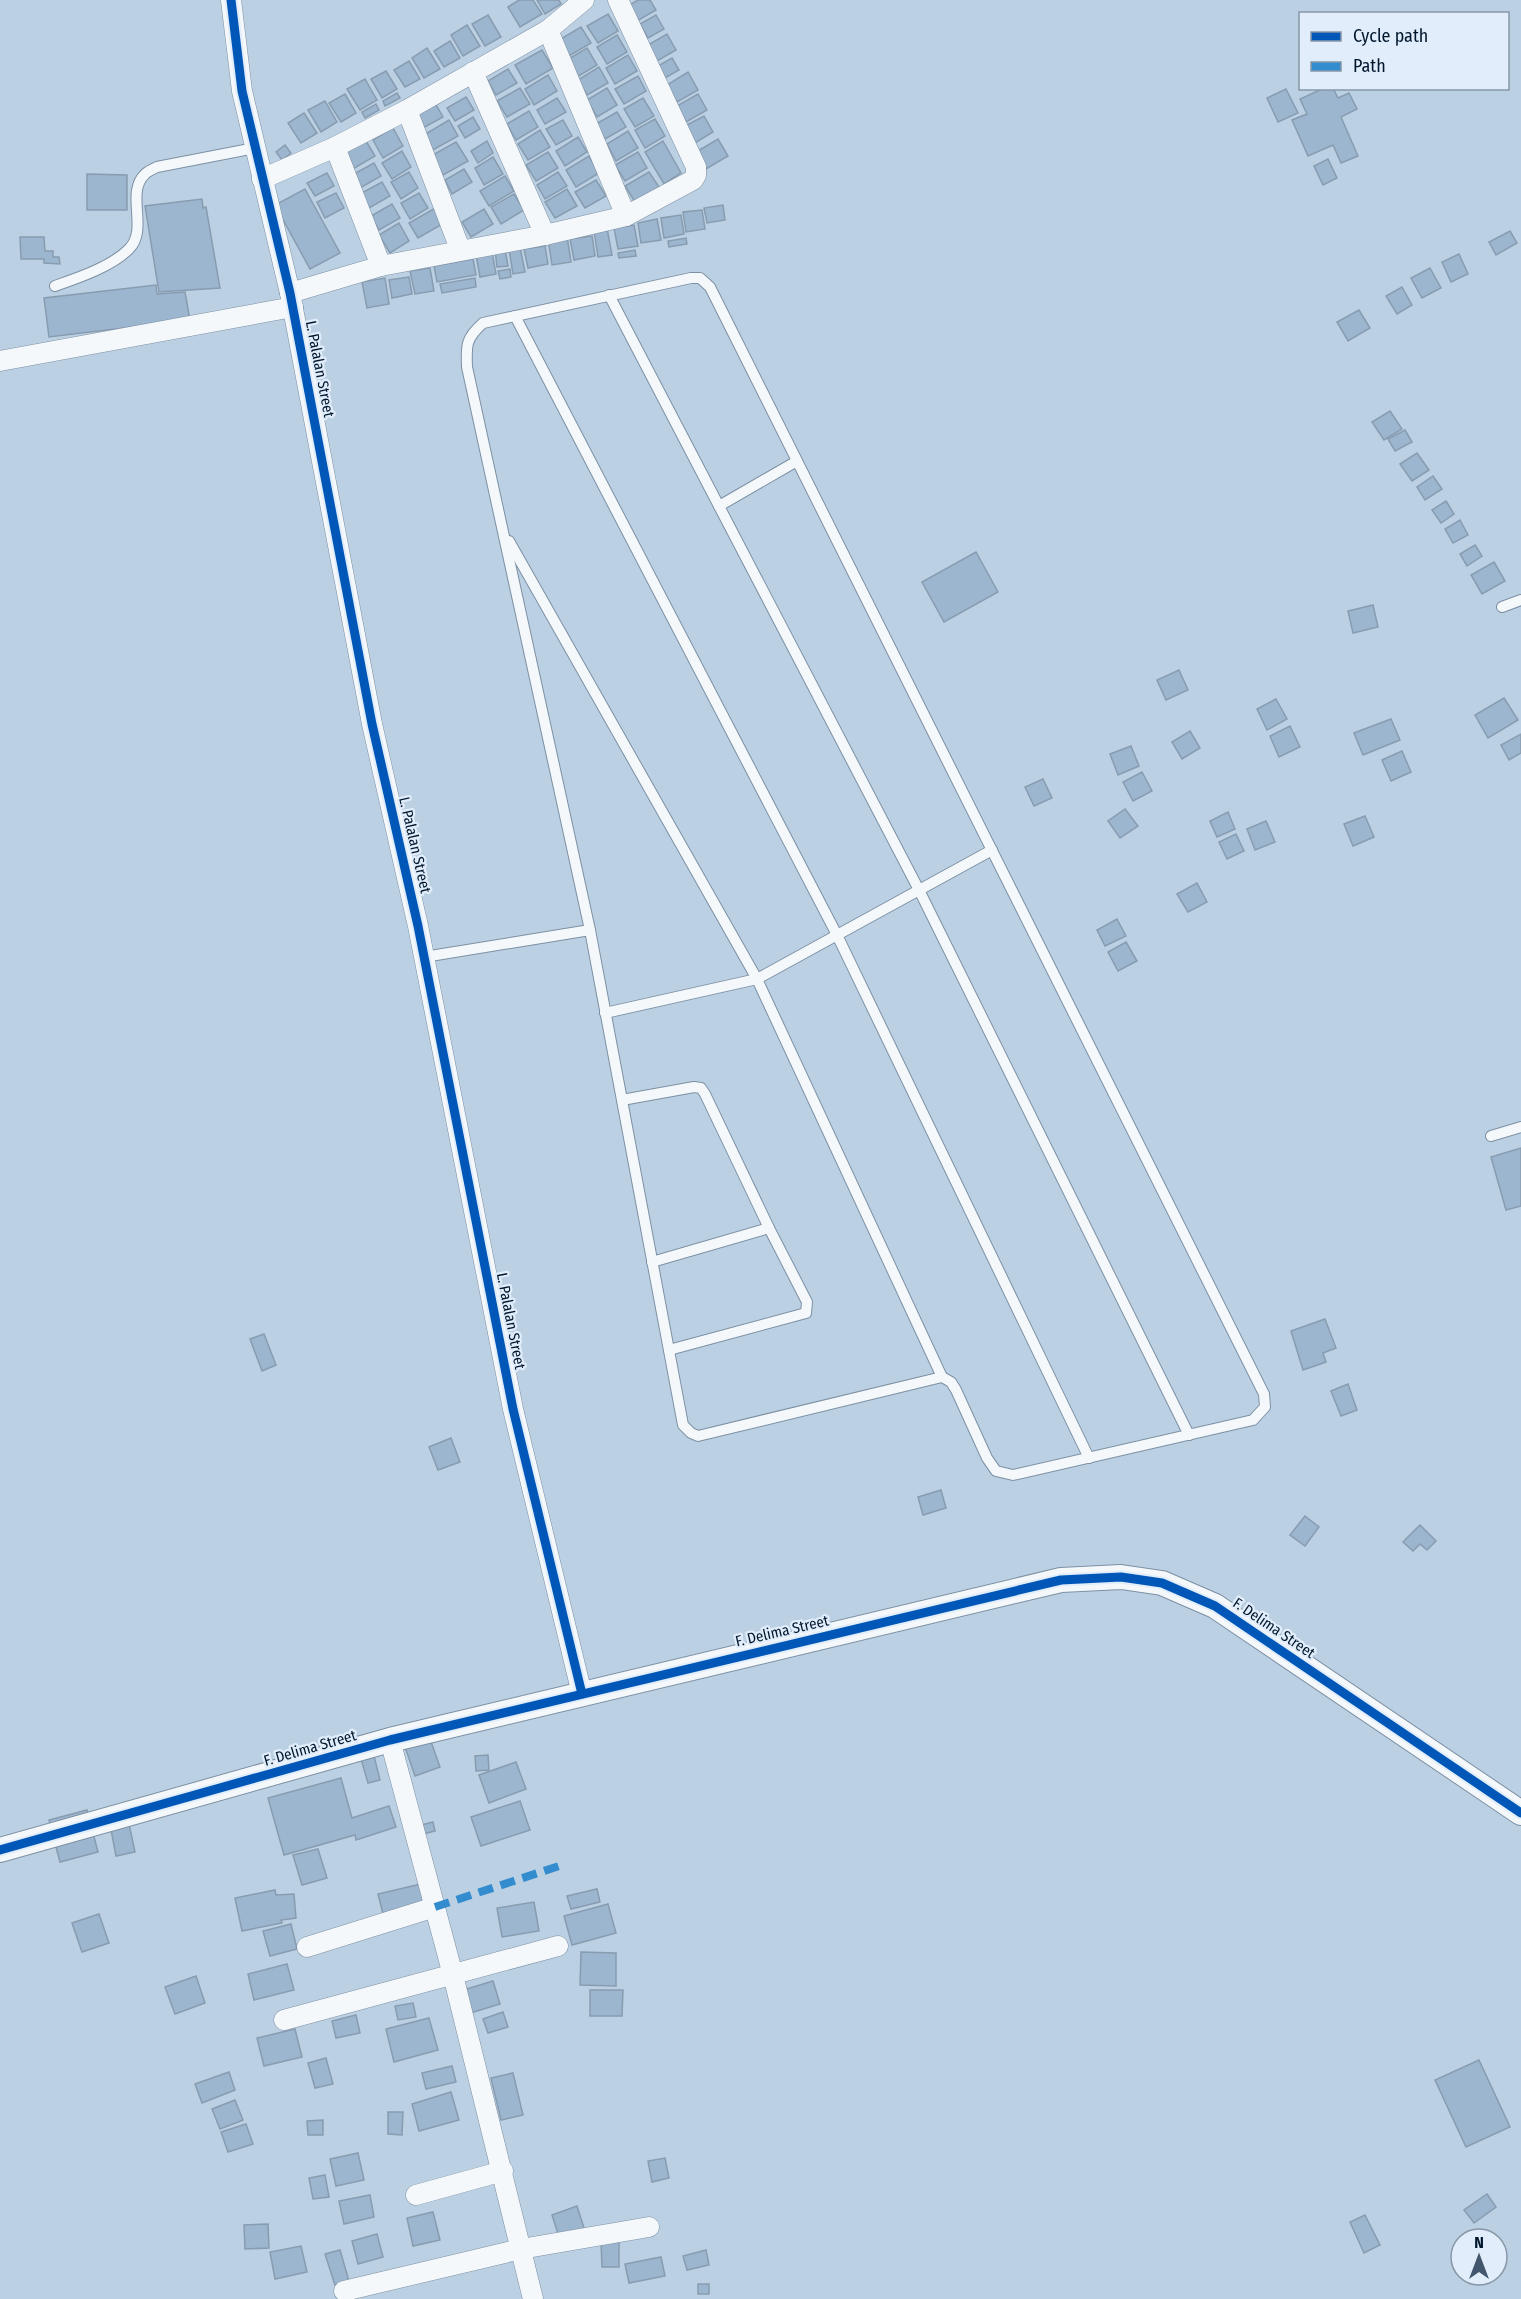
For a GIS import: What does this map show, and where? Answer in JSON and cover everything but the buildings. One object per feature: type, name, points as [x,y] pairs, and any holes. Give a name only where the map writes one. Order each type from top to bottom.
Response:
[{"type":"street","name":"L. Palalan Street","points":[[231,0],[242,92],[292,300],[372,724],[424,957],[513,1409],[582,1694]]},
{"type":"street","points":[[262,178],[335,147],[407,110],[548,30],[584,0]]},
{"type":"street","points":[[0,361],[292,300],[381,266],[460,249],[545,235],[626,216],[693,180],[696,167],[618,0]]},
{"type":"street","points":[[548,30],[626,216]]},
{"type":"street","points":[[473,72],[545,235]]},
{"type":"street","points":[[407,110],[460,249]]},
{"type":"street","points":[[335,147],[381,266]]},
{"type":"street","name":"F. Delima Street","points":[[0,1850],[390,1740],[1061,1580],[1121,1577],[1162,1582],[1215,1606],[1521,1812]]},
{"type":"street","points":[[390,1740],[453,1975],[533,2299]]},
{"type":"street","points":[[307,1947],[435,1907]]},
{"type":"street","points":[[284,2020],[558,1946]]},
{"type":"street","points":[[416,2195],[502,2171]]},
{"type":"street","points":[[344,2291],[521,2249],[650,2228]]},
{"type":"lane","points":[[55,286],[91,274],[130,249],[137,230],[138,184],[144,174],[157,166],[255,148]]},
{"type":"lane","points":[[502,530],[757,979],[942,1377],[951,1382],[956,1390],[987,1458],[996,1471],[1013,1475],[1253,1420],[1265,1407],[1264,1394],[710,287],[700,278],[691,278],[483,323],[470,335],[466,350],[467,367],[502,530],[590,930],[683,1425],[698,1436],[942,1377]]},
{"type":"lane","points":[[609,295],[919,890],[1189,1435]]},
{"type":"lane","points":[[515,316],[837,935],[1089,1458]]},
{"type":"lane","points":[[719,506],[797,461]]},
{"type":"lane","points":[[1502,607],[1521,600]]},
{"type":"lane","points":[[605,1013],[757,979],[992,850]]},
{"type":"lane","points":[[424,957],[590,930]]},
{"type":"lane","points":[[622,1100],[694,1087],[701,1088],[768,1228],[807,1302],[806,1313],[669,1350]]},
{"type":"lane","points":[[1491,1136],[1521,1127]]},
{"type":"lane","points":[[652,1262],[768,1228]]},
{"type":"marked path","points":[[435,1907],[559,1866]]},
{"type":"cycle path","points":[[231,0],[242,91],[290,293],[372,724],[418,926],[513,1409],[582,1694]]},
{"type":"cycle path","points":[[0,1850],[390,1740],[1061,1580],[1121,1577],[1162,1583],[1215,1606],[1521,1813]]}]
